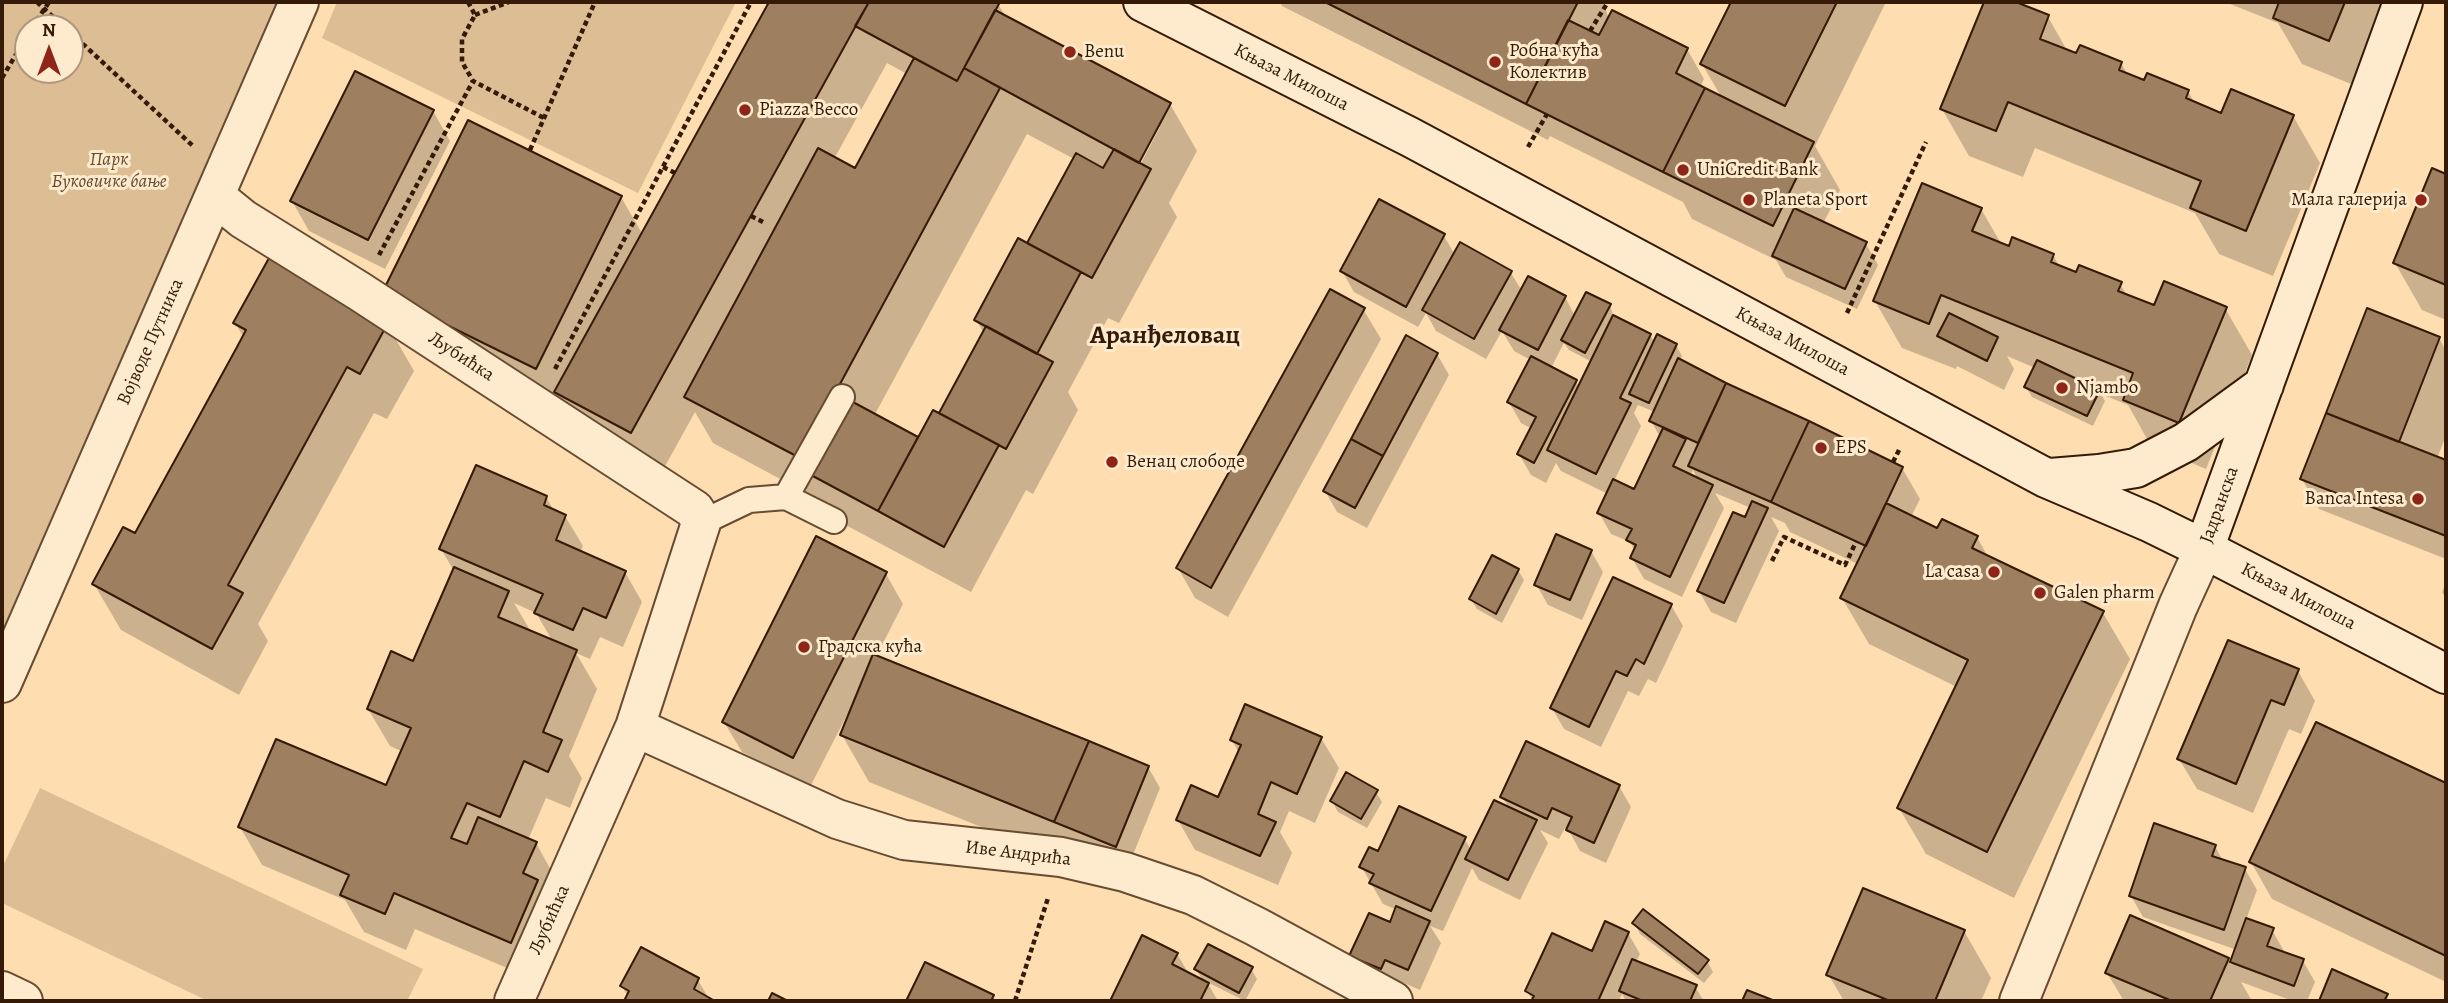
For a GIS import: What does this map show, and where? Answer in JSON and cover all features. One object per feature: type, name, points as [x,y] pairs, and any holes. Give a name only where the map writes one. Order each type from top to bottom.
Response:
[{"type":"street","name":"Војводе Путника","points":[[2,682],[299,2]]},
{"type":"street","name":"Књаза Милоша","points":[[1143,2],[1410,137],[2047,479],[2204,549],[2446,674]]},
{"type":"street","name":"Јадранска","points":[[2019,1001],[2178,606],[2204,549],[2403,2]]},
{"type":"street","name":"Љубићка","points":[[216,197],[243,219],[359,291],[695,510],[701,523],[635,727],[514,1001]]},
{"type":"street","points":[[2047,479],[2136,468],[2186,442],[2264,385]]},
{"type":"street","name":"Иве Андрића","points":[[635,727],[837,819],[904,841],[1060,857],[1125,872],[1193,895],[1393,1001]]},
{"type":"street","points":[[2,991],[23,1001]]},
{"type":"lane","points":[[786,497],[842,397]]},
{"type":"lane","points":[[701,523],[749,500],[786,497],[834,522]]},
{"type":"path","points":[[37,2],[50,14]]},
{"type":"path","points":[[40,14],[49,2]]},
{"type":"path","points":[[468,2],[475,15]]},
{"type":"path","points":[[509,2],[475,15],[462,39],[462,62],[473,81],[544,118]]},
{"type":"path","points":[[530,149],[595,2]]},
{"type":"path","points":[[536,405],[751,2]]},
{"type":"path","points":[[1591,31],[1608,2]]},
{"type":"path","points":[[84,45],[195,148]]},
{"type":"path","points":[[2,78],[14,58]]},
{"type":"path","points":[[359,291],[473,81]]},
{"type":"path","points":[[1528,147],[1547,114]]},
{"type":"path","points":[[1847,313],[1926,142]]},
{"type":"path","points":[[663,167],[675,173]]},
{"type":"path","points":[[751,215],[763,222]]},
{"type":"path","points":[[1893,462],[1900,447]]},
{"type":"path","points":[[1772,561],[1784,537],[1844,565],[1856,542]]},
{"type":"path","points":[[1015,1001],[1060,857]]},
{"type":"green space","name":"Парк Буковичке бање","points":[[2,2],[298,2],[2,685]]},
{"type":"green space","points":[[337,2],[736,2],[638,193],[322,38]]},
{"type":"green space","points":[[40,788],[423,969],[407,1001],[208,1001],[2,903],[2,868]]},
{"type":"building","points":[[769,2],[869,2],[631,433],[554,392]]},
{"type":"building","points":[[869,2],[1000,2],[957,81],[855,26]]},
{"type":"building","name":"Робна кућа Колектив","points":[[1325,2],[1578,2],[1526,104]]},
{"type":"building","points":[[1731,2],[1837,2],[1785,106],[1700,64]]},
{"type":"building","points":[[1984,2],[2016,2],[2049,15],[2040,39],[2076,53],[2080,45],[2122,62],[2119,70],[2144,80],[2147,73],[2189,90],[2186,98],[2221,113],[2231,89],[2294,115],[2246,231],[2190,208],[2201,181],[2008,102],[1996,131],[1940,109]]},
{"type":"building","points":[[2279,2],[2345,2],[2329,41],[2273,18]]},
{"type":"building","points":[[995,10],[1171,103],[1139,163],[964,68]]},
{"type":"building","points":[[1612,10],[1688,48],[1676,73],[1705,88],[1663,172],[1526,104],[1568,20],[1599,35]]},
{"type":"building","points":[[914,58],[957,81],[964,68],[1000,88],[800,458],[684,397],[818,148],[855,168]]},
{"type":"building","points":[[355,71],[434,110],[368,240],[290,201]]},
{"type":"building","points":[[1705,88],[1814,142],[1773,226],[1663,172]]},
{"type":"building","points":[[468,120],[622,196],[536,369],[382,293]]},
{"type":"building","points":[[1114,149],[1151,169],[1092,278],[1027,243],[1076,153],[1103,168]]},
{"type":"building","points":[[2432,168],[2446,174],[2446,285],[2393,263]]},
{"type":"building","points":[[1922,183],[1982,208],[1972,231],[2009,246],[2012,237],[2054,254],[2051,262],[2076,272],[2079,265],[2122,282],[2118,291],[2154,305],[2164,281],[2227,307],[2179,423],[2123,400],[2133,373],[1941,295],[1929,324],[1873,301]]},
{"type":"building","points":[[1379,199],[1445,234],[1406,307],[1340,271]]},
{"type":"building","points":[[1794,208],[1867,242],[1845,289],[1772,256]]},
{"type":"building","points":[[1018,238],[1081,272],[1037,354],[974,320]]},
{"type":"building","points":[[1460,242],[1512,271],[1474,339],[1422,310]]},
{"type":"building","points":[[269,258],[388,323],[360,374],[347,367],[228,585],[243,593],[212,649],[92,584],[123,527],[135,533],[237,347],[246,330],[233,323]]},
{"type":"building","points":[[1528,276],[1566,296],[1538,350],[1499,330]]},
{"type":"building","points":[[1330,289],[1365,308],[1211,588],[1176,568]]},
{"type":"building","points":[[1586,292],[1611,304],[1585,353],[1561,340]]},
{"type":"building","points":[[2367,308],[2440,337],[2399,442],[2326,413]]},
{"type":"building","points":[[1949,313],[1998,337],[1987,361],[1937,336]]},
{"type":"building","points":[[1613,315],[1651,334],[1620,398],[1631,403],[1596,474],[1547,450]]},
{"type":"building","points":[[986,326],[1053,362],[1006,449],[939,413]]},
{"type":"building","points":[[1657,334],[1677,344],[1649,403],[1629,394]]},
{"type":"building","points":[[1406,335],[1438,353],[1383,456],[1351,439]]},
{"type":"building","points":[[1531,356],[1577,380],[1534,463],[1517,454],[1536,417],[1507,402]]},
{"type":"building","points":[[1678,358],[1726,383],[1698,443],[1649,421]]},
{"type":"building","name":"Njambo","points":[[2037,360],[2100,390],[2087,416],[2024,387]]},
{"type":"building","points":[[1726,383],[1809,421],[1771,502],[1688,466]]},
{"type":"building","points":[[851,401],[918,437],[878,511],[811,475]]},
{"type":"building","points":[[933,410],[999,445],[944,547],[878,511]]},
{"type":"building","points":[[2326,413],[2446,460],[2446,536],[2300,479]]},
{"type":"building","points":[[1809,421],[1903,467],[1866,546],[1771,502]]},
{"type":"building","points":[[1663,428],[1686,439],[1673,466],[1713,485],[1670,577],[1630,558],[1636,545],[1626,540],[1632,529],[1597,513],[1613,479],[1634,489]]},
{"type":"building","points":[[1351,439],[1383,456],[1355,508],[1323,491]]},
{"type":"building","points":[[476,465],[547,496],[544,505],[566,515],[556,540],[626,571],[606,618],[583,608],[573,630],[534,613],[543,594],[439,549]]},
{"type":"building","points":[[1752,501],[1768,508],[1724,603],[1697,591],[1733,512],[1745,517]]},
{"type":"building","points":[[1886,503],[1937,528],[1942,519],[1978,536],[1972,548],[2104,611],[1987,852],[1897,808],[1968,660],[1840,598]]},
{"type":"building","points":[[1556,534],[1592,550],[1570,600],[1534,585]]},
{"type":"building","name":"Градска кућа","points":[[816,536],[887,572],[793,758],[722,722]]},
{"type":"building","points":[[1492,555],[1519,569],[1496,614],[1469,599]]},
{"type":"building","points":[[454,567],[509,591],[498,617],[577,650],[543,732],[562,740],[548,772],[524,761],[500,817],[467,803],[451,838],[467,844],[478,817],[537,842],[523,873],[538,880],[511,943],[394,893],[385,914],[340,895],[349,875],[238,827],[276,739],[386,785],[411,728],[367,709],[391,651],[413,661]]},
{"type":"building","points":[[1613,577],[1672,604],[1644,664],[1636,659],[1627,676],[1616,671],[1589,727],[1550,708]]},
{"type":"building","points":[[2228,640],[2299,669],[2284,705],[2271,700],[2236,784],[2177,759]]},
{"type":"building","points":[[873,654],[1089,741],[1054,822],[840,735]]},
{"type":"building","points":[[1245,704],[1322,737],[1297,794],[1271,782],[1258,814],[1276,822],[1260,856],[1176,820],[1191,785],[1218,797],[1241,745],[1230,740]]},
{"type":"building","points":[[2316,722],[2446,783],[2446,956],[2249,862]]},
{"type":"building","points":[[1089,741],[1149,766],[1116,847],[1054,822]]},
{"type":"building","points":[[1526,741],[1620,785],[1594,843],[1566,830],[1572,817],[1552,808],[1547,819],[1500,797]]},
{"type":"building","points":[[1346,772],[1378,790],[1361,819],[1330,801]]},
{"type":"building","points":[[1494,800],[1537,820],[1508,880],[1465,859]]},
{"type":"building","points":[[1399,806],[1466,837],[1431,911],[1369,883],[1374,874],[1359,867],[1369,847],[1378,851]]},
{"type":"building","points":[[2154,823],[2216,845],[2212,856],[2246,867],[2224,930],[2129,896]]},
{"type":"building","points":[[1863,888],[1965,930],[1935,1001],[1890,1001],[1826,975]]},
{"type":"building","points":[[1396,906],[1430,921],[1408,970],[1385,960],[1381,969],[1349,956],[1369,913],[1390,922]]},
{"type":"building","points":[[1643,909],[1709,960],[1698,974],[1632,923]]},
{"type":"building","points":[[2130,915],[2229,958],[2210,1001],[2172,1001],[2105,973]]},
{"type":"building","points":[[2246,918],[2274,928],[2267,946],[2304,959],[2294,986],[2230,962]]},
{"type":"building","points":[[1605,921],[1629,932],[1598,1001],[1531,1001],[1534,996],[1525,991],[1552,933],[1592,951]]},
{"type":"building","points":[[1142,935],[1178,953],[1172,964],[1209,983],[1200,1001],[1110,1001]]},
{"type":"building","points":[[1208,944],[1253,967],[1239,993],[1194,969]]},
{"type":"building","points":[[641,947],[699,978],[694,989],[715,1001],[624,1001],[629,991],[620,986]]},
{"type":"building","points":[[1632,959],[1697,985],[1690,1001],[1643,1001],[1619,991]]},
{"type":"building","points":[[925,962],[994,995],[991,1001],[906,1001]]},
{"type":"building","points":[[2332,969],[2388,994],[2384,1001],[2319,1001]]},
{"type":"building","points":[[1747,990],[1775,1001],[1742,1001]]},
{"type":"building","points":[[772,993],[788,1001],[768,1001]]},
{"type":"place","name":"Benu","points":[[1070,52]]},
{"type":"place","name":"Робна кућа Колектив","points":[[1495,62]]},
{"type":"place","name":"Piazza Becco","points":[[745,110]]},
{"type":"place","name":"UniCredit Bank","points":[[1683,170]]},
{"type":"place","name":"Planeta Sport","points":[[1749,200]]},
{"type":"place","name":"Мала галерија","points":[[2421,200]]},
{"type":"place","name":"Njambo","points":[[2062,388]]},
{"type":"place","name":"EPS","points":[[1821,448]]},
{"type":"place","name":"Венац слободе","points":[[1112,462]]},
{"type":"place","name":"Banca Intesa","points":[[2418,499]]},
{"type":"place","name":"La casa","points":[[1994,572]]},
{"type":"place","name":"Galen pharm","points":[[2040,593]]},
{"type":"place","name":"Градска кућа","points":[[804,647]]},
{"type":"district","name":"Аранђеловац","points":[[1165,337]]}]
